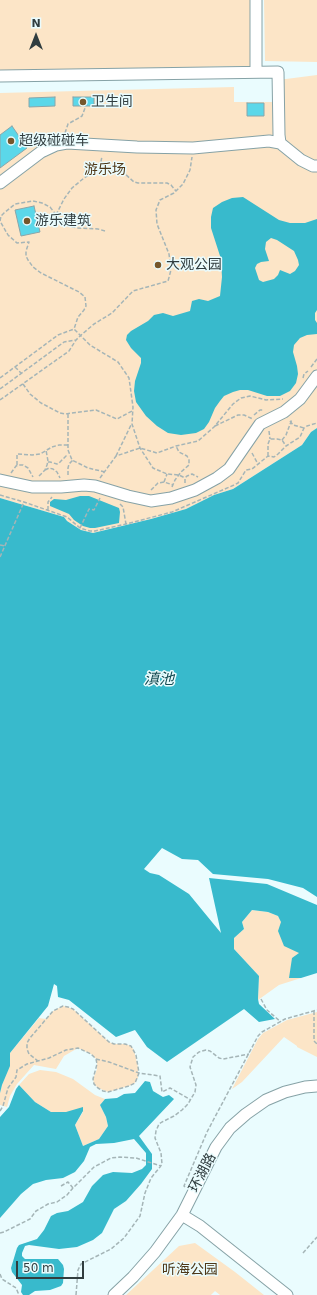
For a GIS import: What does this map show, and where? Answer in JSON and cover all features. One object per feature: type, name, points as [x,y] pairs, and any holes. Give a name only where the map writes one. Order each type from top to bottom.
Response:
[{"type":"street","points":[[256,0],[256,72]]},
{"type":"street","points":[[0,76],[278,72],[280,143]]},
{"type":"street","points":[[0,183],[41,152],[56,145],[67,143],[137,147],[193,148],[269,141],[280,143],[301,160],[313,166],[317,166]]},
{"type":"street","points":[[4,477],[33,483],[58,492],[84,485],[95,486],[151,501],[171,498],[195,490],[217,478],[229,469],[260,424],[288,415],[317,376]]},
{"type":"street","name":"环湖路","points":[[114,1295],[133,1277],[155,1252],[182,1215],[216,1147],[230,1128],[246,1114],[266,1100],[285,1092],[305,1087],[317,1086]]},
{"type":"street","points":[[182,1215],[200,1226],[287,1295]]},
{"type":"path","points":[[67,143],[65,131],[68,124],[82,116],[85,108]]},
{"type":"path","points":[[56,215],[64,199],[72,188],[100,167],[104,145]]},
{"type":"path","points":[[0,400],[68,351],[80,336],[94,324],[112,313],[132,291],[168,281],[171,270],[169,254],[157,224],[156,210],[160,200],[176,191],[184,184],[190,170],[193,148]]},
{"type":"path","points":[[97,170],[124,173],[134,182],[138,183],[167,183],[176,191]]},
{"type":"path","points":[[74,329],[78,317],[86,306],[85,297],[79,292],[41,273],[33,267],[26,256],[29,242],[17,243],[8,235],[0,221],[1,216],[15,204],[33,201],[50,207],[61,221],[68,226],[77,228],[98,228],[105,231]]},
{"type":"path","points":[[74,329],[90,345],[118,362],[129,378],[132,424],[140,448],[153,468],[167,474],[179,475],[185,478]]},
{"type":"path","points":[[0,374],[1,378],[58,335],[74,329]]},
{"type":"path","points":[[0,389],[64,342],[76,340]]},
{"type":"path","points":[[15,367],[21,374]]},
{"type":"path","points":[[23,383],[30,394],[40,403],[60,413],[68,414],[96,410],[117,419],[132,411]]},
{"type":"path","points":[[116,456],[140,448],[157,453],[176,446],[198,441],[214,427],[233,404],[241,398],[250,396],[266,400],[288,399],[295,404]]},
{"type":"path","points":[[68,414],[69,455],[73,460],[88,468],[105,472]]},
{"type":"path","points":[[214,427],[238,415],[244,415],[257,420],[260,424]]},
{"type":"path","points":[[288,415],[293,426],[304,428]]},
{"type":"path","points":[[282,440],[286,435],[290,422],[288,415]]},
{"type":"path","points":[[95,486],[116,456],[132,424]]},
{"type":"path","points":[[268,456],[269,441],[272,439],[282,440]]},
{"type":"path","points":[[282,440],[286,446]]},
{"type":"path","points":[[4,477],[11,473],[18,465],[17,454],[40,454],[59,445],[68,445]]},
{"type":"path","points":[[171,498],[173,486],[179,475],[189,464],[187,456],[179,452],[176,446]]},
{"type":"path","points":[[246,446],[258,464]]},
{"type":"path","points":[[18,465],[23,465],[28,468],[33,483],[45,470],[48,462],[46,450]]},
{"type":"path","points":[[48,462],[57,464],[69,455]]},
{"type":"path","points":[[68,475],[69,464],[73,460]]},
{"type":"path","points":[[45,470],[49,468],[53,469],[60,476],[61,480],[58,492],[50,498],[48,502],[48,510]]},
{"type":"path","points":[[164,482],[167,474]]},
{"type":"path","points":[[139,499],[145,492],[151,490],[158,483],[164,482],[173,486]]},
{"type":"path","points":[[80,528],[89,509],[94,510],[101,496],[104,499]]},
{"type":"path","points":[[0,557],[24,502]]},
{"type":"path","points":[[116,503],[120,504],[123,508],[126,524]]},
{"type":"path","points":[[0,545],[5,546]]},
{"type":"path","points":[[261,999],[267,1010],[281,1022]]},
{"type":"path","points":[[38,1061],[29,1054],[27,1043],[53,1011],[63,1006],[73,1009],[109,1042],[131,1046],[136,1055],[139,1073],[138,1078],[135,1083],[129,1086],[108,1092],[103,1091],[94,1084],[93,1079],[97,1064],[96,1059]]},
{"type":"path","points":[[184,1186],[207,1132],[258,1036],[262,1032],[285,1019],[316,1011],[314,1041],[317,1044]]},
{"type":"path","points":[[0,1111],[8,1088],[16,1077],[18,1070],[27,1064],[49,1058],[66,1050],[78,1048],[91,1054],[96,1059],[139,1073],[160,1076],[162,1092],[170,1088],[191,1100]]},
{"type":"path","points":[[76,1295],[78,1270],[81,1264],[111,1249],[124,1238],[140,1216],[145,1193],[151,1178],[161,1166],[160,1153],[155,1138],[159,1124],[182,1110],[191,1100],[195,1092],[196,1085],[190,1068],[191,1060],[195,1054],[206,1050],[223,1059],[249,1054]]},
{"type":"path","points":[[0,1233],[30,1219],[36,1211],[48,1204],[57,1202],[67,1195],[94,1167],[111,1158],[120,1156],[136,1158],[161,1166]]},
{"type":"path","points":[[61,1186],[68,1182],[73,1188]]},
{"type":"path","points":[[303,1253],[317,1237]]},
{"type":"path","points":[[0,1274],[2,1279],[16,1288],[19,1295]]},
{"type":"green space","points":[[0,0],[252,0],[252,66],[0,71]]},
{"type":"green space","points":[[264,0],[317,0],[317,62],[265,61]]},
{"type":"green space","name":"大观公园","points":[[317,75],[317,428],[311,432],[302,445],[233,489],[214,495],[186,509],[93,533],[81,530],[67,521],[64,517],[0,498],[0,93],[234,87],[234,102],[272,102],[272,79],[286,79]]},
{"type":"green space","points":[[252,910],[268,912],[278,916],[299,953],[290,978],[301,978],[279,985],[258,1000],[259,976],[234,949],[234,938],[244,929],[242,922]]},
{"type":"green space","points":[[63,1006],[73,1009],[109,1042],[131,1046],[134,1050],[138,1067],[138,1078],[135,1083],[108,1092],[98,1088],[94,1084],[93,1079],[97,1069],[96,1059],[91,1054],[78,1048],[64,1056],[56,1069],[34,1065],[17,1084],[10,1096],[7,1107],[0,1105],[2,1085],[10,1065],[10,1053],[39,1018],[46,1019],[53,1011]]},
{"type":"green space","points":[[317,1012],[317,1057],[297,1047],[284,1037],[242,1082],[232,1089],[258,1039],[263,1033],[287,1020]]},
{"type":"green space","points":[[40,1070],[56,1072],[73,1079],[95,1095],[105,1099],[100,1105],[106,1117],[108,1126],[99,1139],[83,1146],[75,1125],[83,1112],[51,1112],[35,1102],[19,1085],[29,1074]]},
{"type":"green space","name":"听海公园","points":[[195,1243],[264,1295],[220,1295],[215,1291],[211,1295],[126,1295],[179,1246]]},
{"type":"water","points":[[243,197],[279,220],[290,223],[305,223],[317,219],[317,310],[315,313],[315,320],[317,323],[317,334],[307,335],[300,338],[294,345],[293,352],[298,374],[296,383],[290,391],[280,396],[267,396],[248,390],[233,392],[224,396],[220,401],[204,429],[196,433],[181,435],[168,433],[146,416],[136,402],[134,391],[135,381],[141,363],[141,358],[131,348],[126,340],[127,335],[148,321],[154,315],[163,313],[173,316],[190,311],[192,301],[199,299],[208,301],[220,296],[222,277],[221,259],[211,228],[211,217],[213,208],[232,198]],"holes":[[[271,238],[277,240],[294,251],[299,265],[295,271],[290,274],[280,270],[274,279],[263,282],[259,280],[255,268],[257,264],[269,261],[265,249],[266,242]]]},
{"type":"water","name":"滇池","points":[[317,428],[317,897],[303,888],[268,879],[213,874],[198,860],[182,859],[162,848],[144,869],[150,873],[159,875],[189,894],[221,933],[209,878],[267,884],[317,905],[317,973],[301,978],[289,978],[292,958],[299,953],[284,946],[278,931],[281,922],[278,916],[268,912],[252,910],[242,922],[244,929],[234,938],[234,949],[259,976],[259,1004],[275,1019],[259,1022],[244,1009],[167,1062],[147,1047],[135,1030],[116,1037],[69,1000],[58,997],[57,986],[54,984],[48,1006],[10,1053],[10,1066],[0,1093],[0,498],[64,517],[67,521],[81,530],[93,533],[186,509],[214,495],[233,489],[302,445],[311,432]]},
{"type":"water","points":[[80,496],[89,496],[119,508],[119,523],[90,528],[83,526],[74,520],[69,514],[50,506],[50,502],[54,499],[66,500]]},
{"type":"water","points":[[145,1081],[150,1082],[153,1091],[163,1097],[169,1095],[174,1099],[139,1136],[152,1154],[152,1169],[126,1201],[114,1209],[102,1233],[93,1240],[77,1247],[59,1249],[29,1245],[25,1246],[22,1256],[25,1259],[58,1259],[63,1265],[64,1269],[63,1283],[61,1286],[50,1290],[35,1291],[29,1295],[23,1295],[21,1292],[22,1285],[12,1272],[11,1268],[19,1245],[37,1239],[44,1230],[51,1216],[68,1211],[83,1202],[92,1186],[103,1175],[113,1172],[132,1173],[142,1169],[146,1165],[146,1153],[134,1139],[114,1143],[96,1144],[90,1147],[84,1161],[75,1172],[63,1178],[46,1180],[33,1184],[21,1194],[0,1218],[0,1117],[9,1107],[19,1085],[35,1102],[51,1112],[66,1112],[83,1107],[83,1111],[75,1125],[83,1146],[99,1139],[108,1126],[106,1117],[100,1105],[105,1099],[117,1098],[124,1094],[135,1093]]},
{"type":"building","points":[[55,97],[55,106],[29,107],[29,98]]},
{"type":"building","name":"卫生间","points":[[73,97],[94,97],[94,106],[73,106]]},
{"type":"building","points":[[247,103],[264,103],[264,116],[247,116]]},
{"type":"building","name":"超级碰碰车","points":[[12,126],[27,148],[0,168],[0,135]]},
{"type":"building","name":"游乐建筑","points":[[34,206],[40,232],[21,236],[15,210]]},
{"type":"place","name":"卫生间","points":[[83,102]]},
{"type":"place","name":"超级碰碰车","points":[[11,141]]},
{"type":"place","name":"游乐建筑","points":[[27,221]]},
{"type":"place","name":"大观公园","points":[[158,265]]},
{"type":"park label","name":"游乐场","points":[[105,170]]}]
